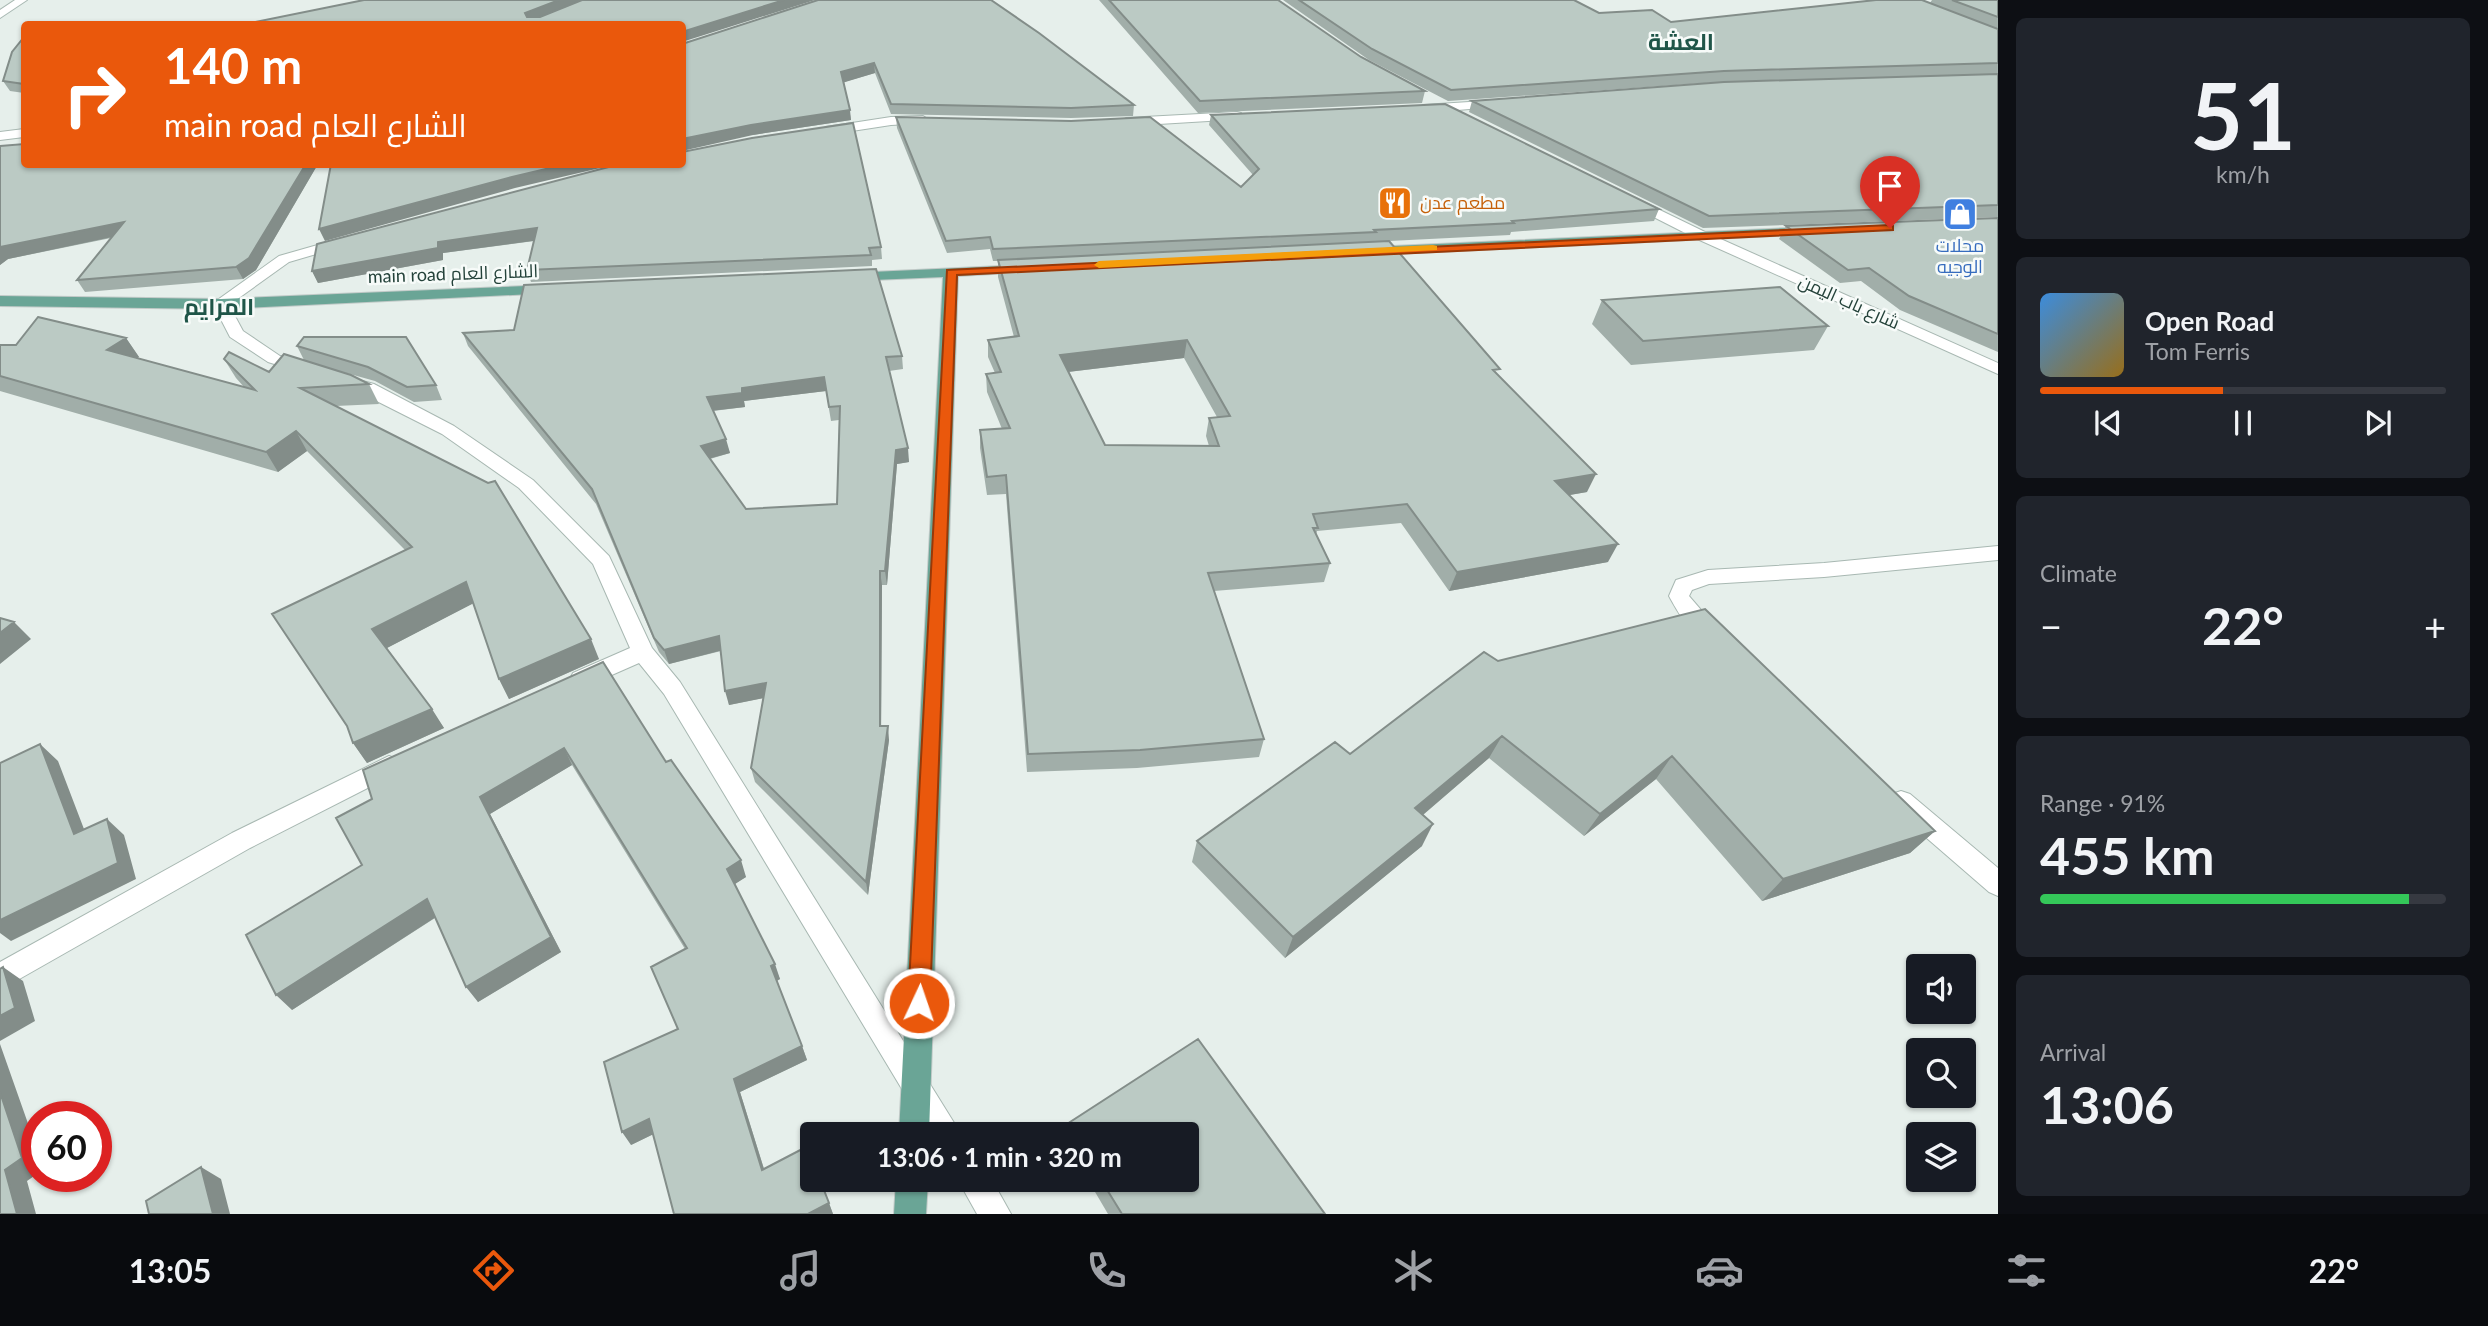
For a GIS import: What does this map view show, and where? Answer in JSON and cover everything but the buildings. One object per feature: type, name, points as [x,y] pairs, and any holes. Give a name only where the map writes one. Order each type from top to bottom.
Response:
[{"type":"main road","points":[[1353,252],[1822,230]]},
{"type":"main road","points":[[827,278],[1034,268]]},
{"type":"main road","points":[[914,1122],[951,272]]},
{"type":"main road","name":"main road الشارع العام","points":[[0,301],[221,304],[565,289]]},
{"type":"main road","points":[[910,1214],[911,1192]]},
{"type":"street","points":[[0,15],[22,0]]},
{"type":"street","points":[[1422,95],[1469,120]]},
{"type":"street","points":[[1407,110],[1513,103]]},
{"type":"street","points":[[1109,123],[1249,116]]},
{"type":"street","points":[[819,132],[891,121],[940,121]]},
{"type":"street","points":[[0,136],[21,133]]},
{"type":"street","name":"شارع باب اليمن","points":[[1615,192],[1700,235],[1998,369]]},
{"type":"street","points":[[356,239],[284,259],[221,304],[236,334],[274,359],[368,388],[448,430],[526,484],[603,561],[643,652],[672,688],[939,1122]]},
{"type":"street","points":[[1728,650],[1690,614],[1679,596],[1683,585],[1708,577],[1824,570],[1998,553]]},
{"type":"street","points":[[559,690],[643,652]]},
{"type":"street","points":[[0,977],[168,880],[306,806],[414,755]]},
{"type":"street","points":[[1881,784],[1998,884]]},
{"type":"street","points":[[981,1192],[995,1214]]},
{"type":"slow traffic","points":[[1099,265],[1433,248]]},
{"type":"place","name":"مطعم عدن","points":[[1395,203]]},
{"type":"place","name":"محلات الوجيه","points":[[1960,214]]},
{"type":"district","name":"العشة","points":[[1681,42]]},
{"type":"district","name":"المرايم","points":[[219,307]]},
{"type":"route","points":[[919,1003],[951,272],[1890,228]]}]
